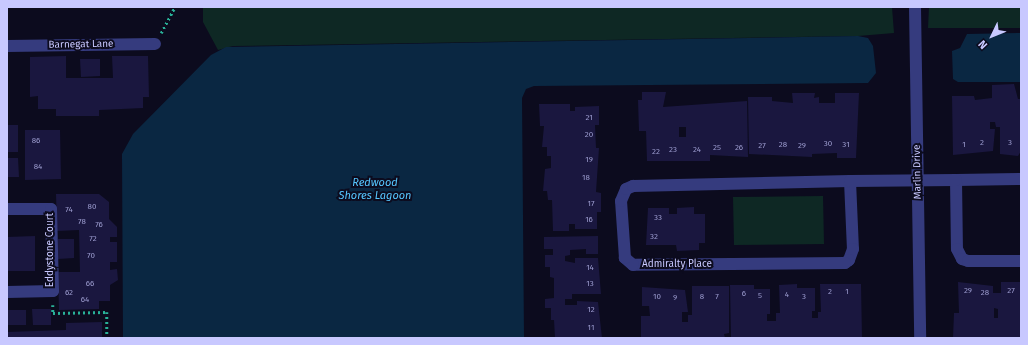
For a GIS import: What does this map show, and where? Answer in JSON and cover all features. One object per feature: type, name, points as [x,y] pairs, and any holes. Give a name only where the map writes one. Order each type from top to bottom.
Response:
[{"type":"street","name":"Marlin Drive","points":[[915,7],[920,338]]},
{"type":"street","name":"Barnegat Lane","points":[[7,46],[155,44]]},
{"type":"street","name":"Admiralty Place","points":[[850,181],[853,249],[849,260],[844,263],[633,265],[625,258],[621,201],[626,189],[633,186],[850,181],[956,180],[1021,178]]},
{"type":"street","points":[[956,180],[959,256],[968,261],[1021,261]]},
{"type":"street","name":"Eddystone Court","points":[[7,209],[51,208],[53,291],[7,292]]},
{"type":"path","points":[[155,44],[175,7]]},
{"type":"path","points":[[53,291],[53,313],[107,312],[107,338]]},
{"type":"green space","points":[[203,7],[892,7],[894,33],[858,36],[233,46],[218,50],[203,22]]},
{"type":"green space","points":[[929,7],[1021,7],[1021,28],[928,28]]},
{"type":"green space","points":[[823,196],[824,244],[734,245],[733,197]]},
{"type":"water","points":[[1021,33],[1021,82],[958,82],[953,79],[952,51],[960,48],[967,34]]},
{"type":"water","name":"Redwood Shores Lagoon","points":[[858,36],[868,38],[873,46],[876,73],[868,83],[534,86],[526,89],[522,98],[524,338],[123,338],[122,154],[133,134],[211,55],[226,47]]},
{"type":"building","points":[[66,56],[66,78],[113,78],[112,56],[148,56],[149,97],[143,97],[143,108],[99,110],[99,116],[56,116],[56,109],[38,109],[38,96],[30,97],[30,57]]},
{"type":"building","points":[[80,59],[100,59],[100,76],[81,77]]},
{"type":"building","points":[[1014,84],[1018,99],[1021,99],[1021,151],[1018,156],[1000,154],[1000,127],[996,127],[995,122],[990,122],[990,129],[995,129],[993,151],[953,155],[952,96],[974,96],[975,100],[992,98],[992,85]]},
{"type":"building","points":[[642,92],[666,92],[663,107],[747,101],[748,157],[710,155],[710,161],[647,161],[646,131],[639,131],[638,100],[642,100]],"holes":[[[679,127],[686,127],[686,137],[679,137]]]},
{"type":"building","points":[[792,93],[815,93],[814,98],[819,97],[819,103],[835,103],[835,93],[859,93],[856,158],[837,158],[837,153],[812,154],[812,157],[749,154],[748,97],[772,97],[772,101],[793,103]]},
{"type":"building","points":[[539,104],[570,104],[570,111],[575,111],[575,107],[599,106],[599,125],[595,125],[596,148],[599,148],[596,192],[601,193],[601,212],[597,212],[597,229],[575,229],[575,224],[569,224],[569,231],[553,231],[552,200],[548,200],[547,191],[543,191],[545,169],[551,168],[551,156],[547,156],[547,147],[542,147],[544,126],[540,126]]},
{"type":"building","points":[[7,125],[18,125],[18,152],[7,152]]},
{"type":"building","points":[[25,130],[60,130],[61,179],[25,180]]},
{"type":"building","points":[[7,158],[18,158],[19,177],[7,177]]},
{"type":"building","points":[[56,194],[99,194],[109,202],[109,219],[117,227],[117,237],[110,237],[110,242],[117,242],[117,262],[110,262],[110,270],[117,269],[118,280],[110,285],[110,301],[99,301],[99,309],[59,310],[58,272],[80,272],[79,230],[57,231]]},
{"type":"building","points":[[694,207],[694,214],[705,214],[705,243],[699,243],[699,250],[677,251],[676,245],[646,245],[648,208],[669,208],[669,214],[677,214],[677,208]]},
{"type":"building","points":[[35,236],[35,271],[7,271],[7,237]]},
{"type":"building","points":[[598,236],[598,254],[586,254],[586,249],[570,250],[570,255],[565,256],[565,261],[575,263],[575,258],[598,258],[601,294],[572,294],[572,299],[565,299],[565,305],[577,305],[577,301],[598,302],[602,338],[555,338],[554,320],[551,320],[551,308],[545,308],[545,299],[554,298],[554,278],[550,277],[550,267],[545,267],[545,255],[553,255],[553,249],[544,249],[544,237]]},
{"type":"building","points":[[58,239],[74,239],[74,258],[58,259]]},
{"type":"building","points":[[958,282],[993,286],[993,293],[1001,293],[1001,282],[1021,282],[1021,338],[953,338],[954,313],[959,313]],"holes":[[[994,308],[998,309],[998,318],[994,318]]]},
{"type":"building","points":[[797,284],[797,288],[815,288],[815,311],[812,311],[812,318],[818,318],[818,312],[821,312],[820,284],[861,284],[862,338],[731,338],[730,285],[754,285],[754,289],[770,289],[770,314],[767,314],[767,321],[776,321],[776,313],[780,313],[779,285]]},
{"type":"building","points":[[692,286],[729,286],[729,333],[724,334],[725,338],[641,338],[641,316],[650,316],[649,306],[642,306],[642,287],[685,290],[688,312],[682,312],[682,322],[688,322],[688,315],[692,315]]},
{"type":"building","points":[[32,309],[51,309],[51,325],[33,325]]},
{"type":"building","points":[[7,310],[26,310],[26,325],[7,325]]},
{"type":"building","points":[[102,322],[102,338],[7,338],[7,332],[66,330],[66,323]]}]
